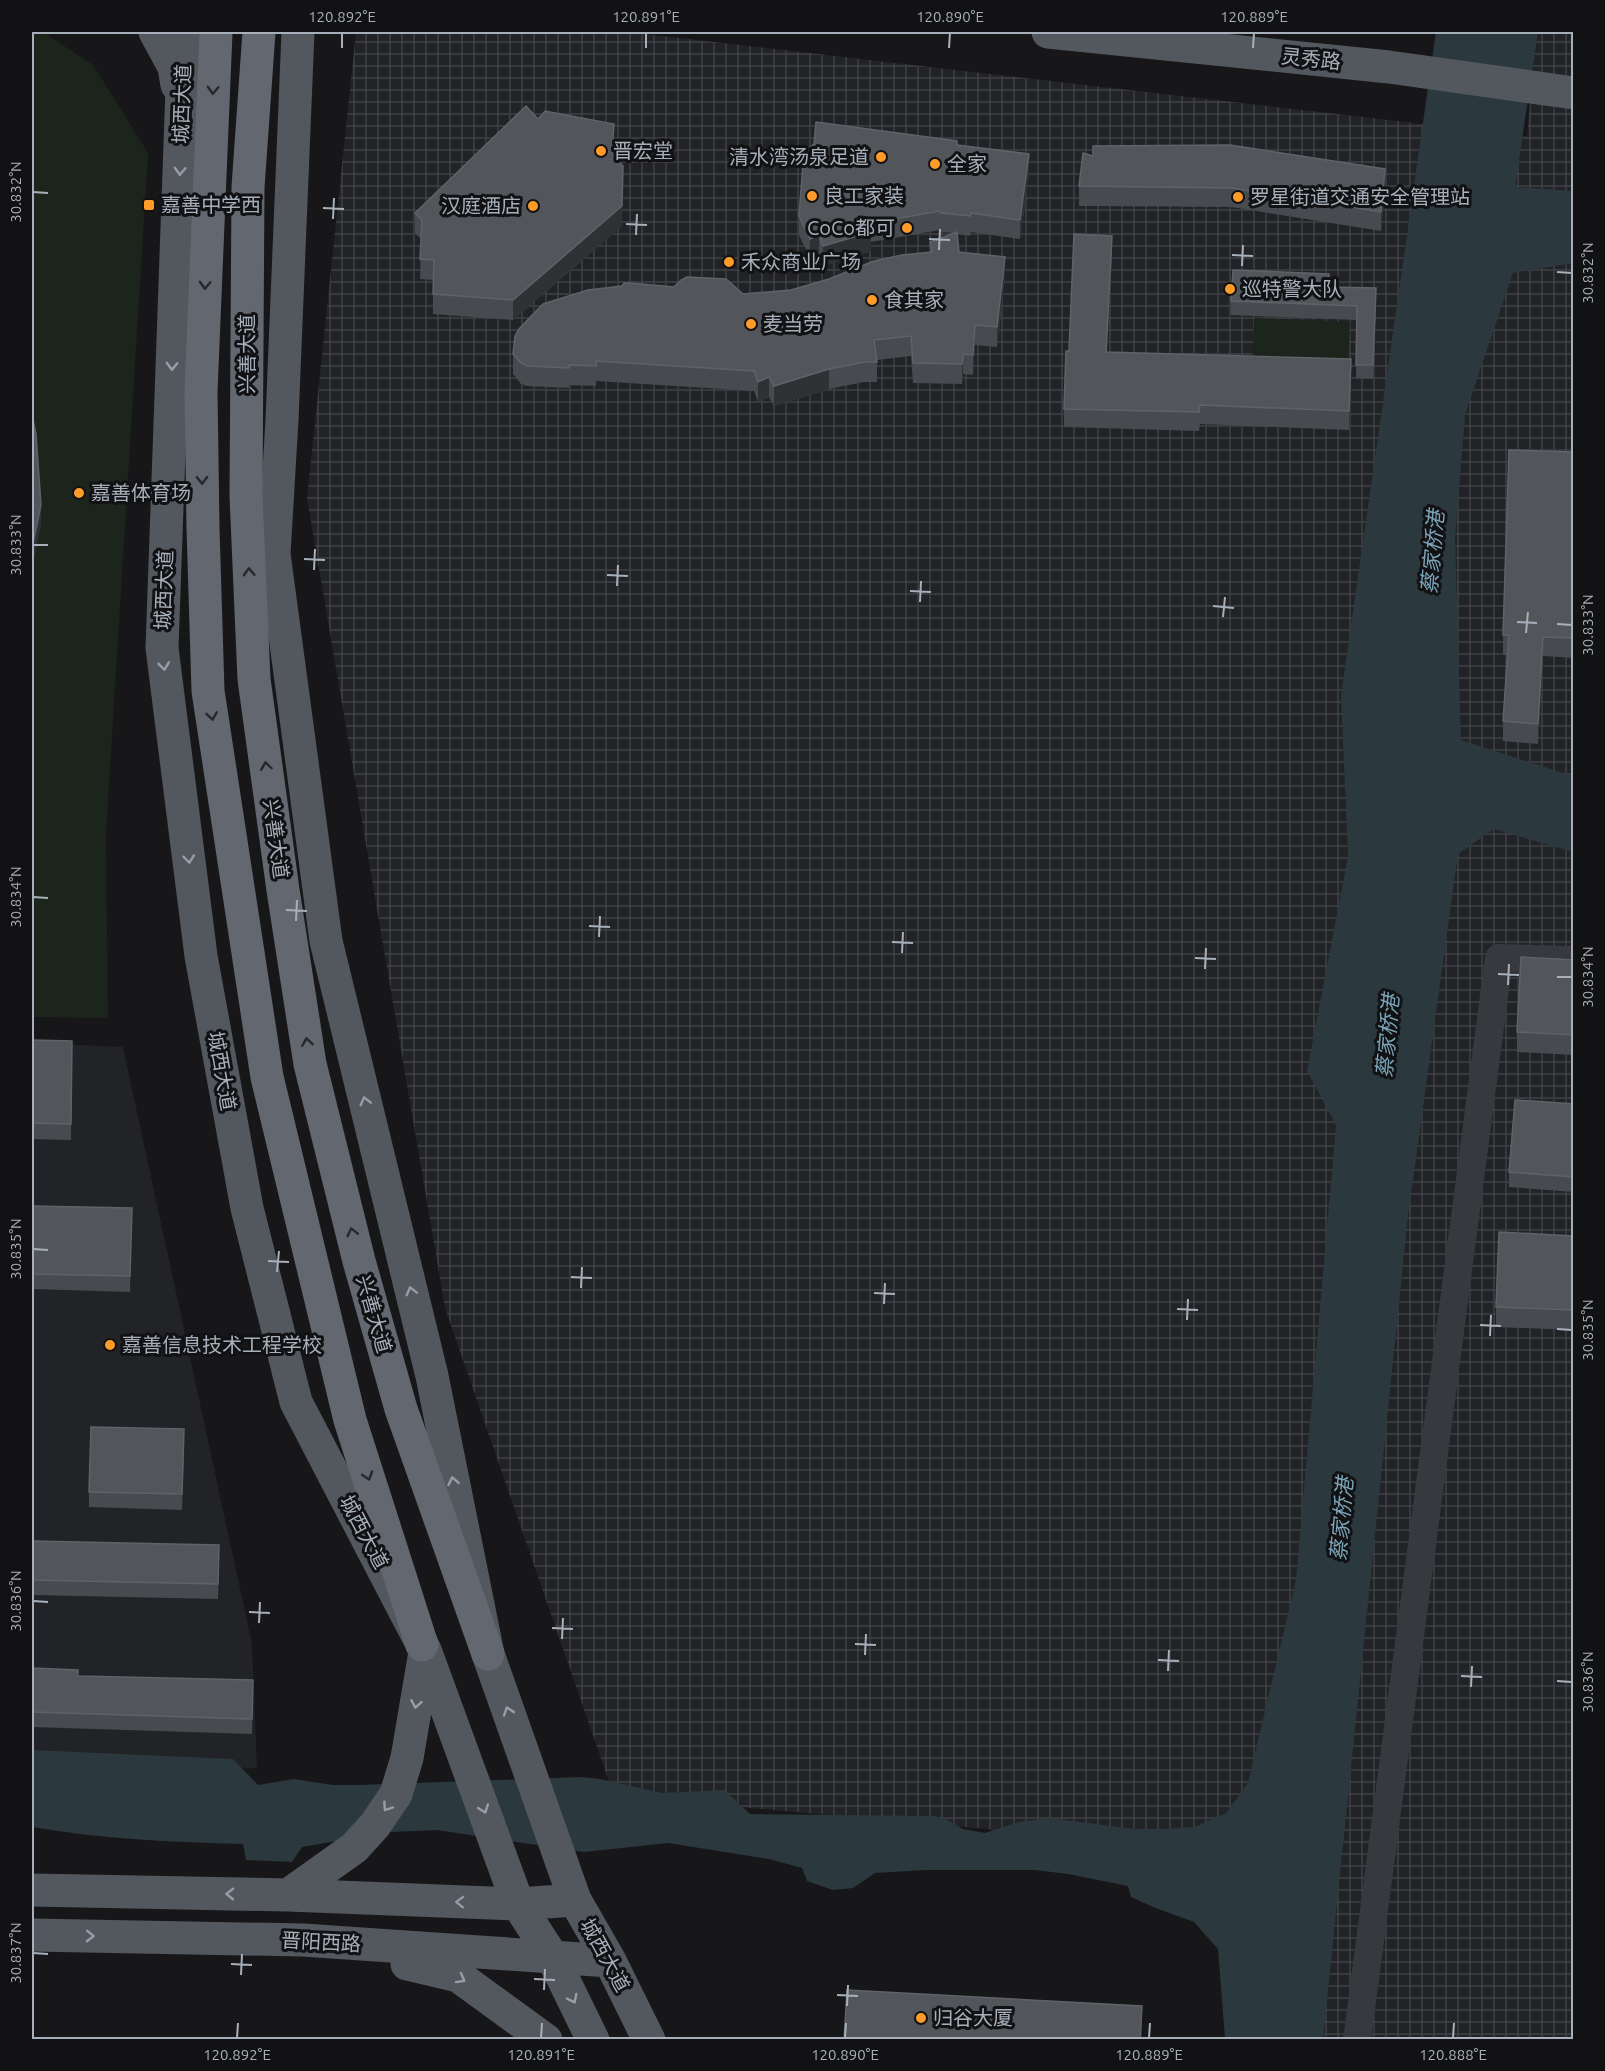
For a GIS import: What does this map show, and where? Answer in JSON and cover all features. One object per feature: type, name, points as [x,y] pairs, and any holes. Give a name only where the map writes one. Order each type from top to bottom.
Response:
[{"type":"highway","points":[[216,32],[201,392],[202,528],[208,691],[267,1077],[350,1420],[424,1648]]},
{"type":"highway","name":"兴善大道","points":[[259,32],[248,187],[246,496],[254,680],[283,890],[310,1064],[359,1261],[401,1409],[488,1654]]},
{"type":"main road","points":[[155,32],[174,67],[182,113]]},
{"type":"main road","name":"城西大道","points":[[184,32],[162,648],[201,956],[248,1208],[296,1402],[424,1648],[518,1904],[553,1958],[594,2040]]},
{"type":"main road","name":"城西大道","points":[[298,32],[283,408],[274,554],[326,941],[432,1376],[488,1654],[575,1900],[610,1961],[649,2040]]},
{"type":"main road","points":[[296,94],[309,49],[321,32]]},
{"type":"main road","name":"灵秀路","points":[[1048,32],[1389,67],[1566,92]]},
{"type":"main road","points":[[288,1895],[354,1848],[375,1825],[396,1794],[407,1758],[424,1648]]},
{"type":"main road","points":[[32,1890],[288,1895],[518,1904],[575,1900]]},
{"type":"main road","name":"晋阳西路","points":[[32,1935],[303,1940],[610,1961]]},
{"type":"main road","points":[[303,1940],[458,1976],[546,2040]]},
{"type":"lane","points":[[1357,2040],[1499,958],[1574,960]]},
{"type":"shaded area","name":"嘉善体育场","points":[[32,32],[43,32],[93,65],[148,153],[106,834],[108,1018],[32,1017]]},
{"type":"shaded area","points":[[356,32],[627,32],[1527,136],[1536,32],[1573,32],[1573,2039],[1322,2039],[1338,1860],[614,1796],[445,1308],[307,498]]},
{"type":"shaded area","points":[[1254,318],[1350,322],[1348,375],[1252,371]]},
{"type":"shaded area","name":"嘉善信息技术工程学校","points":[[32,1043],[123,1047],[252,1644],[257,1768],[32,1762]]},
{"type":"water","name":"蔡家桥港","points":[[1436,32],[1538,32],[1515,187],[1573,191],[1573,263],[1513,273],[1465,415],[1455,538],[1461,740],[1573,776],[1573,852],[1494,829],[1458,854],[1408,1216],[1323,2039],[1225,2039],[1218,1949],[1194,1922],[1131,1897],[1128,1886],[1068,1874],[1035,1870],[925,1870],[875,1873],[853,1888],[833,1890],[807,1881],[802,1868],[769,1859],[668,1843],[584,1852],[437,1830],[389,1832],[302,1847],[292,1862],[246,1860],[243,1844],[110,1837],[32,1827],[32,1750],[233,1759],[258,1785],[294,1779],[333,1785],[359,1785],[581,1777],[662,1793],[724,1790],[750,1814],[935,1816],[948,1820],[963,1829],[985,1833],[1018,1822],[1049,1818],[1143,1830],[1195,1827],[1226,1813],[1248,1783],[1296,1580],[1336,1125],[1307,1071],[1348,856],[1341,695]]},
{"type":"building","name":"汉庭酒店","points":[[526,106],[538,119],[545,111],[614,124],[612,153],[623,166],[622,206],[513,300],[433,294],[434,260],[420,259],[422,220],[415,213]]},
{"type":"building","points":[[816,122],[957,141],[957,145],[1029,154],[1020,220],[971,213],[970,216],[941,213],[940,211],[870,223],[871,232],[823,246],[819,235],[810,239],[799,216],[804,151],[814,144]]},
{"type":"building","points":[[1230,145],[1385,169],[1381,212],[1231,188],[1079,186],[1083,153],[1093,156],[1093,146]]},
{"type":"building","points":[[957,232],[959,252],[1005,257],[997,327],[975,325],[973,355],[963,354],[962,364],[913,363],[911,336],[874,340],[877,362],[864,362],[829,369],[774,386],[769,377],[758,382],[754,371],[596,361],[596,366],[569,365],[569,368],[527,366],[513,354],[515,336],[519,329],[543,304],[588,290],[622,286],[624,283],[674,287],[687,277],[726,279],[743,294],[791,290],[829,279],[874,261],[932,252],[930,242]]},
{"type":"building","points":[[1074,234],[1112,236],[1106,352],[1351,359],[1349,411],[1200,405],[1199,412],[1064,409]]},
{"type":"building","points":[[1233,270],[1329,274],[1329,287],[1376,288],[1373,365],[1356,365],[1357,306],[1231,301]]},
{"type":"building","points":[[32,415],[36,434],[41,505],[32,548]]},
{"type":"building","points":[[1509,450],[1574,452],[1574,638],[1543,637],[1538,724],[1503,721],[1509,635],[1503,635]]},
{"type":"building","points":[[1521,957],[1574,960],[1574,1035],[1517,1032]]},
{"type":"building","points":[[32,1040],[72,1041],[71,1124],[32,1123]]},
{"type":"building","points":[[1515,1100],[1574,1104],[1574,1177],[1509,1172]]},
{"type":"building","points":[[32,1206],[132,1208],[130,1276],[32,1274]]},
{"type":"building","points":[[1499,1232],[1574,1236],[1574,1310],[1496,1307]]},
{"type":"building","points":[[91,1427],[184,1429],[182,1494],[89,1492]]},
{"type":"building","points":[[32,1541],[219,1545],[218,1584],[32,1580]]},
{"type":"building","points":[[32,1668],[78,1670],[78,1676],[253,1680],[252,1719],[32,1712]]},
{"type":"building","points":[[847,1990],[1142,2006],[1140,2040],[844,2040]]},
{"type":"place","name":"晋宏堂","points":[[601,151]]},
{"type":"place","name":"清水湾汤泉足道","points":[[881,157]]},
{"type":"place","name":"全家","points":[[935,164]]},
{"type":"place","name":"良工家装","points":[[812,196]]},
{"type":"place","name":"罗星街道交通安全管理站","points":[[1238,197]]},
{"type":"place","name":"嘉善中学西","points":[[149,205]]},
{"type":"place","name":"汉庭酒店","points":[[533,206]]},
{"type":"place","name":"CoCo都可","points":[[907,228]]},
{"type":"place","name":"禾众商业广场","points":[[729,262]]},
{"type":"place","name":"巡特警大队","points":[[1230,289]]},
{"type":"place","name":"食其家","points":[[872,300]]},
{"type":"place","name":"麦当劳","points":[[751,324]]},
{"type":"place","name":"嘉善体育场","points":[[79,493]]},
{"type":"place","name":"嘉善信息技术工程学校","points":[[110,1345]]},
{"type":"place","name":"归谷大厦","points":[[921,2018]]}]
